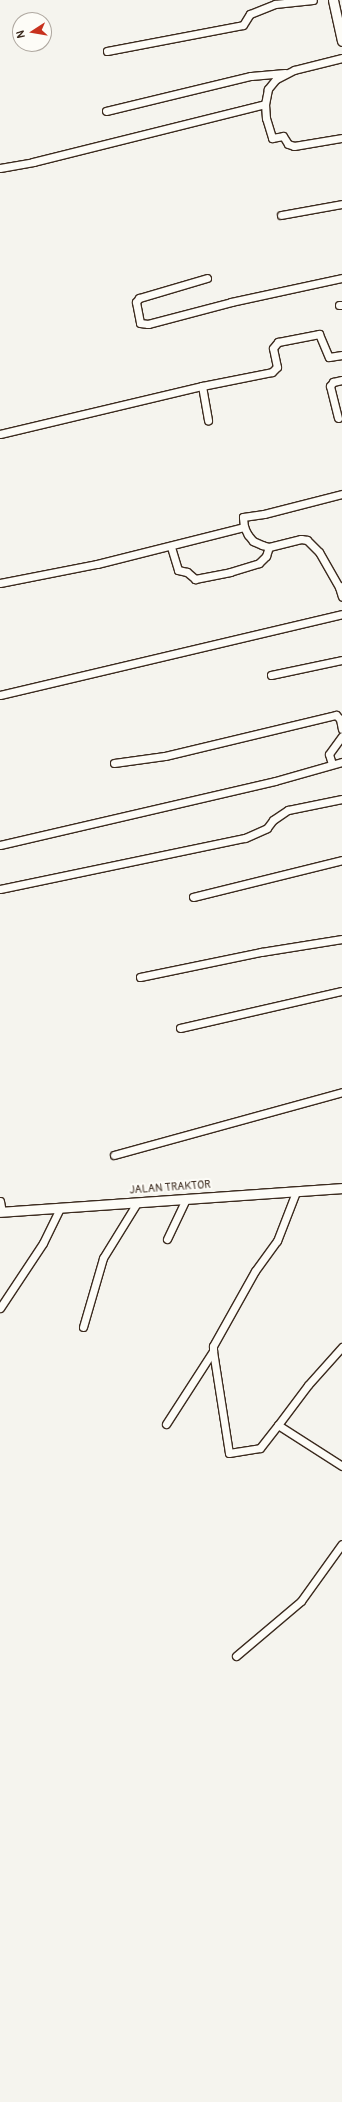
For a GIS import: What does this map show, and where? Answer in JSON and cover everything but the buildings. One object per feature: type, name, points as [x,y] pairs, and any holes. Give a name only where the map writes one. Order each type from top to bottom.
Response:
[{"type":"street","points":[[107,51],[243,25],[250,14],[275,4],[312,0]]},
{"type":"street","points":[[333,0],[342,41]]},
{"type":"street","points":[[342,58],[312,64],[285,74],[273,81],[268,89],[265,104],[266,118],[272,138],[284,136],[288,144],[294,146],[342,138]]},
{"type":"street","points":[[106,111],[251,76],[285,74]]},
{"type":"street","points":[[0,168],[33,162],[265,104]]},
{"type":"street","points":[[281,214],[342,204]]},
{"type":"street","points":[[207,278],[139,298],[136,302],[140,323],[148,324],[231,302],[342,278]]},
{"type":"street","points":[[0,434],[202,386],[274,371],[277,367],[273,348],[278,342],[319,334],[329,357],[342,355]]},
{"type":"street","points":[[338,418],[330,386],[333,382],[342,380]]},
{"type":"street","points":[[202,386],[208,420]]},
{"type":"street","points":[[342,494],[264,514],[243,517],[244,528],[253,541],[269,547],[301,539],[307,540],[319,552],[340,586],[342,597]]},
{"type":"street","points":[[0,583],[170,546],[244,528]]},
{"type":"street","points":[[170,546],[178,570],[187,572],[195,579],[230,572],[259,563],[266,556],[269,547]]},
{"type":"street","points":[[0,695],[342,614]]},
{"type":"street","points":[[271,675],[342,660]]},
{"type":"street","points":[[114,763],[165,756],[336,715],[340,719],[342,729]]},
{"type":"street","points":[[332,764],[329,754],[342,736]]},
{"type":"street","points":[[0,845],[275,781],[342,762]]},
{"type":"street","points":[[0,889],[245,838],[267,828],[273,820],[288,810],[342,800]]},
{"type":"street","points":[[193,897],[342,860]]},
{"type":"street","points":[[140,977],[261,952],[342,938]]},
{"type":"street","points":[[180,1028],[342,991]]},
{"type":"street","points":[[114,1155],[342,1092]]},
{"type":"street","name":"JALAN TRAKTOR","points":[[1,1212],[342,1188]]},
{"type":"street","points":[[296,1192],[277,1241],[255,1270],[214,1346],[229,1453],[260,1448],[308,1385],[342,1347]]},
{"type":"street","points":[[167,1239],[186,1199]]},
{"type":"street","points":[[0,1201],[1,1212]]},
{"type":"street","points":[[83,1327],[103,1258],[137,1203]]},
{"type":"street","points":[[0,1308],[43,1243],[60,1208]]},
{"type":"street","points":[[166,1424],[214,1351]]},
{"type":"street","points":[[278,1425],[342,1466]]},
{"type":"street","points":[[236,1656],[301,1601],[342,1544]]}]
